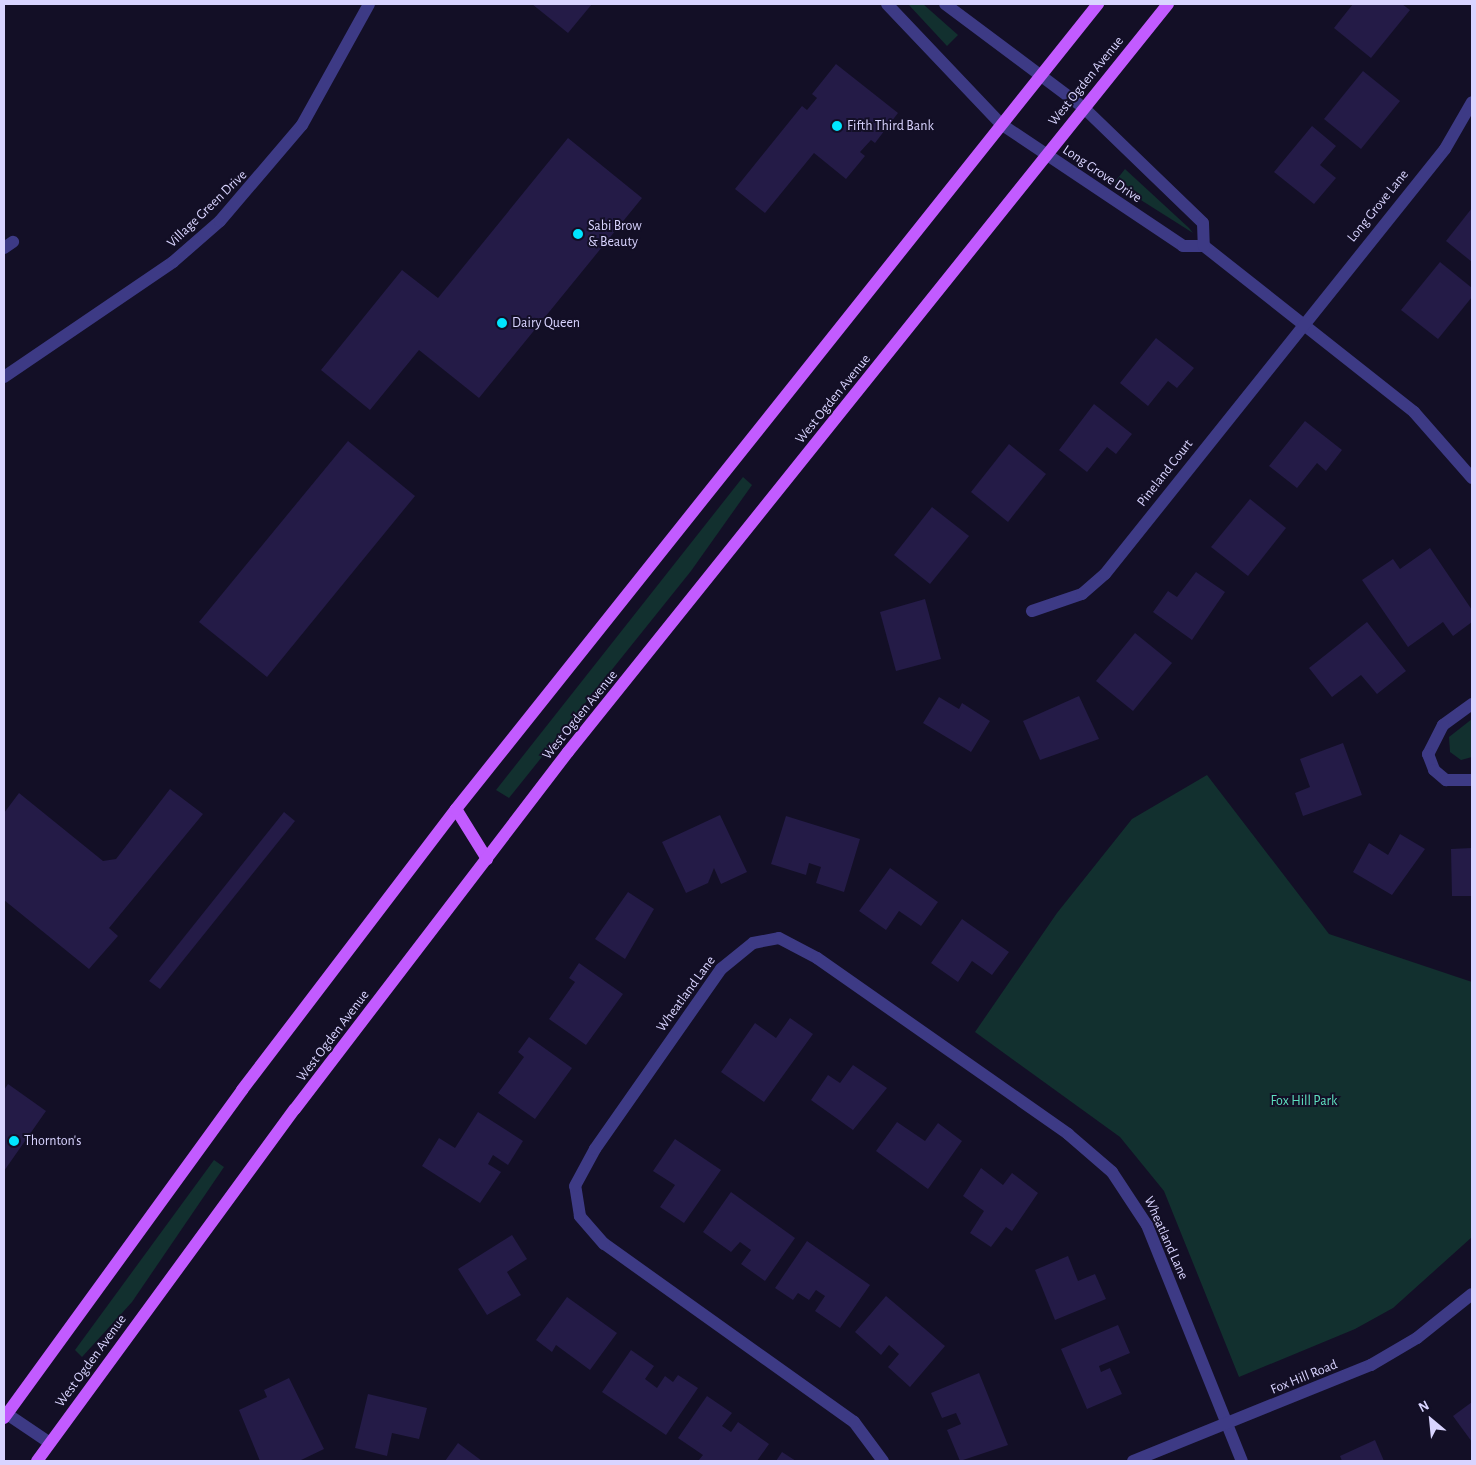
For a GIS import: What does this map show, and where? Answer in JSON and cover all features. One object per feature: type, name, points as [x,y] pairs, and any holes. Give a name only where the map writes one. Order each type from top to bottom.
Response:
[{"type":"main road","points":[[5,1415],[225,1113],[456,809],[1098,4]]},
{"type":"main road","name":"West Ogden Avenue","points":[[37,1461],[295,1109],[487,859],[1045,154],[1168,4]]},
{"type":"main road","points":[[456,809],[487,859]]},
{"type":"street","name":"Village Green Drive","points":[[4,377],[146,281],[220,221],[302,125],[368,4]]},
{"type":"street","name":"Long Grove Drive","points":[[887,4],[1001,124],[1183,246],[1204,246],[1203,224],[1084,108],[945,4]]},
{"type":"street","name":"Long Grove Lane","points":[[1301,325],[1445,149],[1472,102]]},
{"type":"street","points":[[1204,246],[1301,325],[1414,412],[1472,478]]},
{"type":"street","name":"Pineland Court","points":[[1032,611],[1066,602],[1105,574],[1301,325]]},
{"type":"street","points":[[1472,704],[1443,725],[1432,738],[1428,754],[1434,770],[1446,780],[1472,780]]},
{"type":"street","name":"Wheatland Lane","points":[[883,1461],[854,1422],[604,1244],[580,1216],[574,1186],[595,1149],[721,969],[753,943],[780,938],[817,958],[1068,1134],[1112,1172],[1147,1225],[1242,1461]]},
{"type":"street","name":"Fox Hill Road","points":[[1133,1461],[1371,1365],[1417,1338],[1472,1294]]},
{"type":"street","points":[[5,1415],[50,1443]]},
{"type":"green space","points":[[908,4],[923,4],[958,35],[947,46]]},
{"type":"green space","points":[[1125,169],[1189,228],[1193,233],[1114,183]]},
{"type":"green space","points":[[743,477],[752,485],[691,571],[509,798],[496,790]]},
{"type":"green space","points":[[1472,719],[1472,757],[1461,760],[1450,752],[1449,737]]},
{"type":"green space","name":"Fox Hill Park","points":[[1207,775],[1329,934],[1472,982],[1472,1237],[1393,1308],[1355,1329],[1239,1377],[1164,1191],[1120,1137],[975,1032],[1057,913],[1132,819]]},
{"type":"green space","points":[[214,1160],[224,1167],[132,1302],[82,1357],[75,1350]]},
{"type":"building","points":[[532,4],[592,4],[568,33]]},
{"type":"building","points":[[1353,4],[1402,4],[1410,10],[1371,58],[1334,28]]},
{"type":"building","name":"Fifth Third Bank","points":[[836,64],[898,113],[875,143],[871,140],[860,152],[865,156],[846,179],[814,153],[765,213],[735,189],[802,106],[807,110],[817,98],[812,94]]},
{"type":"building","points":[[1363,71],[1400,101],[1361,149],[1324,119]]},
{"type":"building","points":[[1312,126],[1336,146],[1320,165],[1336,178],[1314,204],[1274,172]]},
{"type":"building","points":[[568,138],[642,198],[479,398],[419,350],[370,410],[321,370],[402,270],[438,298]]},
{"type":"building","points":[[1472,208],[1472,262],[1446,241]]},
{"type":"building","points":[[1440,262],[1472,288],[1472,297],[1438,339],[1401,310]]},
{"type":"building","points":[[1156,338],[1194,368],[1177,388],[1168,381],[1148,406],[1120,383]]},
{"type":"building","points":[[1094,404],[1132,434],[1116,454],[1107,447],[1087,472],[1059,450]]},
{"type":"building","points":[[1305,421],[1342,450],[1326,471],[1317,463],[1297,488],[1269,466]]},
{"type":"building","points":[[348,441],[415,496],[267,677],[199,622]]},
{"type":"building","points":[[1009,444],[1046,474],[1008,522],[971,492]]},
{"type":"building","points":[[1250,499],[1286,528],[1248,576],[1211,547]]},
{"type":"building","points":[[932,507],[969,536],[930,584],[894,555]]},
{"type":"building","points":[[1430,548],[1472,610],[1472,622],[1453,636],[1443,622],[1408,647],[1362,580],[1393,559],[1400,569]]},
{"type":"building","points":[[1196,572],[1225,592],[1192,640],[1153,612],[1168,591],[1177,597]]},
{"type":"building","points":[[925,599],[941,659],[896,671],[880,612]]},
{"type":"building","points":[[1367,622],[1406,671],[1377,694],[1361,675],[1332,697],[1309,668]]},
{"type":"building","points":[[1135,633],[1172,663],[1133,711],[1096,681]]},
{"type":"building","points":[[1079,696],[1099,739],[1040,760],[1023,721]]},
{"type":"building","points":[[939,697],[959,709],[962,703],[990,721],[971,752],[923,723]]},
{"type":"building","points":[[1343,743],[1362,795],[1303,816],[1295,793],[1310,787],[1300,759]]},
{"type":"building","points":[[170,789],[203,814],[109,928],[118,936],[89,969],[4,900],[4,813],[19,793],[103,861],[116,859]]},
{"type":"building","points":[[284,812],[295,821],[160,989],[149,981]]},
{"type":"building","points":[[720,815],[747,872],[721,884],[714,868],[708,883],[686,893],[662,842]]},
{"type":"building","points":[[786,816],[860,839],[844,892],[816,883],[821,867],[809,863],[806,875],[771,864]]},
{"type":"building","points":[[1400,834],[1425,849],[1392,895],[1353,872],[1369,843],[1388,855]]},
{"type":"building","points":[[1472,848],[1472,896],[1452,896],[1451,849]]},
{"type":"building","points":[[890,868],[938,902],[921,926],[899,911],[886,930],[859,911]]},
{"type":"building","points":[[628,892],[654,909],[625,959],[595,939]]},
{"type":"building","points":[[962,919],[1009,952],[992,975],[972,961],[958,982],[931,963]]},
{"type":"building","points":[[579,963],[623,994],[586,1045],[549,1019],[575,982],[569,978]]},
{"type":"building","points":[[790,1018],[813,1034],[764,1102],[721,1072],[755,1023],[776,1038]]},
{"type":"building","points":[[529,1037],[572,1068],[535,1119],[498,1093],[524,1057],[518,1052]]},
{"type":"building","points":[[853,1065],[887,1088],[853,1130],[811,1100],[828,1075],[840,1083]]},
{"type":"building","name":"Thornton's","points":[[8,1084],[46,1111],[4,1171],[4,1090]]},
{"type":"building","points":[[478,1112],[523,1141],[508,1165],[493,1155],[488,1164],[501,1172],[480,1203],[422,1166],[439,1138],[455,1148]]},
{"type":"building","points":[[897,1122],[925,1141],[938,1123],[962,1141],[928,1189],[876,1151]]},
{"type":"building","points":[[675,1139],[721,1170],[684,1223],[660,1207],[675,1185],[653,1171]]},
{"type":"building","points":[[981,1168],[1003,1185],[1012,1173],[1038,1193],[1012,1231],[1006,1227],[991,1247],[970,1233],[984,1211],[963,1196]]},
{"type":"building","points":[[731,1192],[795,1238],[765,1281],[741,1264],[751,1250],[740,1242],[731,1252],[703,1232]]},
{"type":"building","points":[[512,1235],[527,1259],[507,1272],[521,1295],[487,1315],[458,1269]]},
{"type":"building","points":[[807,1241],[870,1285],[840,1328],[815,1311],[825,1296],[816,1290],[809,1300],[798,1293],[793,1300],[775,1288]]},
{"type":"building","points":[[1068,1256],[1078,1281],[1095,1274],[1106,1299],[1055,1320],[1035,1270]]},
{"type":"building","points":[[886,1296],[945,1346],[910,1387],[888,1367],[899,1354],[889,1345],[881,1355],[855,1332]]},
{"type":"building","points":[[567,1297],[617,1333],[590,1370],[556,1345],[552,1352],[536,1340]]},
{"type":"building","points":[[1118,1325],[1130,1353],[1099,1366],[1101,1372],[1110,1368],[1122,1394],[1087,1409],[1061,1349]]},
{"type":"building","points":[[631,1350],[654,1366],[645,1379],[657,1388],[665,1376],[673,1382],[678,1375],[698,1388],[666,1435],[602,1392]]},
{"type":"building","points":[[979,1373],[1008,1445],[960,1461],[947,1430],[961,1424],[956,1413],[942,1418],[931,1393]]},
{"type":"building","points":[[289,1378],[324,1449],[299,1461],[260,1461],[239,1410],[267,1397],[264,1390]]},
{"type":"building","points":[[368,1394],[427,1408],[419,1439],[392,1433],[387,1456],[355,1448]]},
{"type":"building","points":[[707,1396],[732,1413],[722,1426],[731,1432],[738,1422],[769,1444],[757,1461],[698,1461],[703,1455],[678,1438]]},
{"type":"building","points":[[1472,1402],[1472,1442],[1453,1416]]},
{"type":"building","points":[[1375,1440],[1384,1461],[1342,1461],[1340,1456]]},
{"type":"building","points":[[458,1443],[482,1461],[445,1461]]},
{"type":"building","points":[[782,1452],[796,1461],[776,1461]]},
{"type":"place","name":"Fifth Third Bank","points":[[837,126]]},
{"type":"place","name":"Sabi Brow & Beauty","points":[[578,234]]},
{"type":"place","name":"Dairy Queen","points":[[502,323]]},
{"type":"place","name":"Thornton's","points":[[14,1141]]}]
